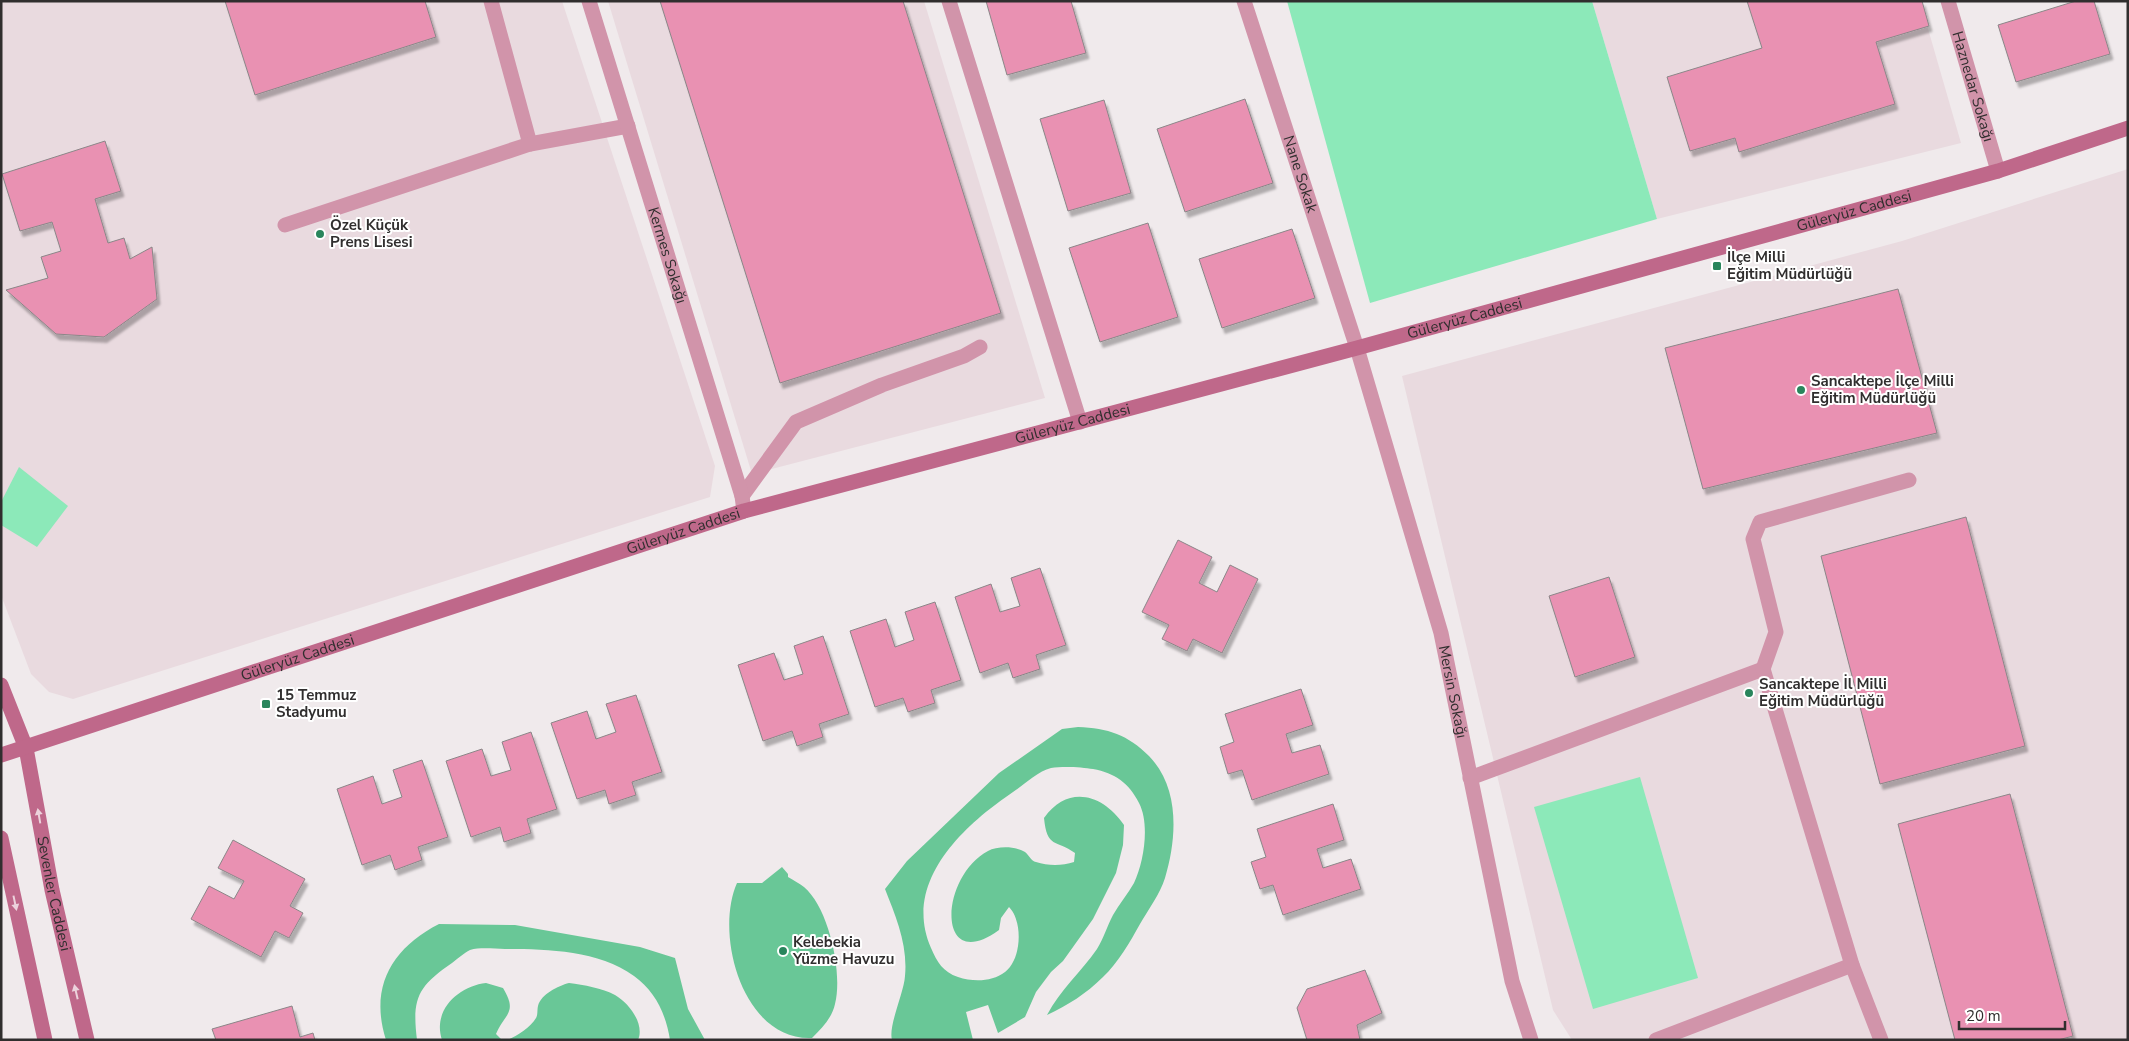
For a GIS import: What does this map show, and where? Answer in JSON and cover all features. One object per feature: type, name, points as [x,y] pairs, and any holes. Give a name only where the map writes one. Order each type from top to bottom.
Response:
[{"type":"street","points":[[491,1],[530,144]]},
{"type":"street","name":"Kermes Sokağı","points":[[589,1],[743,504]]},
{"type":"street","points":[[949,1],[1080,422]]},
{"type":"street","name":"Nane Sokak","points":[[1244,1],[1358,348]]},
{"type":"street","name":"Haznedar Sokağı","points":[[1948,1],[1998,171]]},
{"type":"street","points":[[285,225],[530,144],[628,126]]},
{"type":"street","name":"Güleryüz Caddesi","points":[[26,748],[743,504],[1080,422],[1358,348],[1998,171],[2128,128]]},
{"type":"street","points":[[743,504],[796,422],[980,348]]},
{"type":"street","name":"Mersin Sokağı","points":[[1358,348],[1441,633],[1512,981],[1531,1040]]},
{"type":"street","points":[[1881,1040],[1852,965],[1763,669],[1776,632],[1753,539],[1760,522],[1909,480]]},
{"type":"street","points":[[1470,778],[1763,669]]},
{"type":"street","name":"Sevenler Caddesi","points":[[1,685],[26,748],[52,890],[87,1040]]},
{"type":"street","points":[[1,755],[26,748]]},
{"type":"street","points":[[1,838],[45,1040]]},
{"type":"street","points":[[1656,1040],[1852,965]]},
{"type":"shaded area","name":"Özel Küçük Prens Lisesi","points":[[1,1],[562,1],[715,466],[710,497],[73,699],[49,692],[31,674],[1,595]]},
{"type":"shaded area","points":[[608,1],[924,1],[1045,398],[752,474]]},
{"type":"shaded area","points":[[1287,1],[1592,1],[1657,219],[1370,303]]},
{"type":"shaded area","points":[[1592,1],[1920,1],[1961,143],[1657,219]]},
{"type":"shaded area","name":"Sancaktepe İl Milli Eğitim Müdürlüğü","points":[[2128,169],[2128,1040],[1572,1040],[1553,1010],[1402,376],[1902,241]]},
{"type":"shaded area","points":[[19,467],[68,506],[37,547],[1,525],[1,502]]},
{"type":"shaded area","points":[[1078,727],[1108,731],[1133,743],[1149,756],[1159,769],[1166,783],[1171,798],[1173,814],[1172,847],[1165,878],[1154,902],[1114,965],[1097,983],[1069,1003],[1047,1015],[1058,997],[1097,949],[1113,915],[1134,883],[1141,865],[1145,832],[1139,803],[1131,790],[1115,776],[1101,771],[1078,767],[1056,767],[1041,772],[975,821],[942,858],[931,879],[925,901],[924,924],[931,948],[941,966],[948,972],[970,980],[994,978],[1011,966],[1019,940],[1017,921],[1009,907],[1001,918],[999,930],[978,941],[964,941],[955,932],[951,918],[953,900],[960,881],[972,864],[988,851],[996,848],[1006,847],[1021,850],[1034,861],[1050,865],[1074,862],[1075,853],[1054,842],[1047,835],[1044,818],[1053,807],[1064,800],[1074,797],[1096,800],[1116,814],[1124,825],[1123,845],[1116,873],[1093,919],[1063,961],[1051,972],[1036,992],[1025,1017],[998,1033],[988,1005],[966,1012],[973,1040],[892,1040],[892,1026],[904,983],[905,953],[900,931],[885,889],[907,861],[999,773],[1062,729]]},
{"type":"shaded area","points":[[1640,777],[1698,978],[1593,1009],[1534,807]]},
{"type":"shaded area","name":"Kelebekia Yüzme Havuzu","points":[[782,867],[788,874],[788,877],[804,887],[821,910],[832,942],[835,959],[837,991],[834,1009],[812,1038],[788,1034],[768,1022],[752,1004],[740,981],[732,956],[729,930],[731,905],[737,883],[762,883]]},
{"type":"shaded area","points":[[439,924],[515,925],[640,947],[675,958],[688,1009],[705,1040],[670,1040],[666,1021],[654,996],[634,976],[620,967],[588,956],[571,953],[483,948],[470,950],[465,953],[431,979],[424,987],[415,1014],[417,1040],[386,1040],[381,1021],[381,1003],[383,986],[388,971],[408,945]]},
{"type":"shaded area","points":[[486,983],[503,988],[509,1003],[510,1008],[496,1034],[502,1040],[442,1040],[441,1019],[450,1001],[466,989]]},
{"type":"shaded area","points":[[569,983],[599,989],[615,995],[625,1003],[637,1021],[640,1034],[638,1040],[507,1040],[515,1037],[531,1025],[537,1017],[538,1006],[546,994],[555,988]]},
{"type":"building","points":[[225,1],[425,1],[436,37],[255,95]]},
{"type":"building","points":[[660,1],[903,1],[1001,313],[780,383]]},
{"type":"building","points":[[986,1],[1071,1],[1086,53],[1007,75]]},
{"type":"building","points":[[1747,1],[1922,1],[1929,26],[1876,42],[1895,104],[1739,152],[1735,138],[1690,151],[1667,77],[1762,48]]},
{"type":"building","points":[[2076,1],[2094,1],[2110,54],[2016,82],[1998,25]]},
{"type":"building","points":[[1245,99],[1273,183],[1185,212],[1157,129]]},
{"type":"building","points":[[1104,100],[1131,193],[1068,211],[1040,119]]},
{"type":"building","points":[[105,141],[121,191],[95,199],[108,243],[124,238],[130,259],[152,247],[157,299],[104,337],[56,334],[6,290],[48,278],[41,257],[61,251],[52,222],[20,231],[2,174]]},
{"type":"building","points":[[1148,223],[1178,317],[1100,342],[1069,248]]},
{"type":"building","points":[[1292,229],[1315,298],[1222,328],[1199,259]]},
{"type":"building","name":"Sancaktepe İlçe Milli Eğitim Müdürlüğü","points":[[1898,289],[1937,433],[1703,489],[1665,348]]},
{"type":"building","points":[[1966,517],[2025,746],[1880,784],[1821,556]]},
{"type":"building","points":[[1178,540],[1212,557],[1199,583],[1217,592],[1230,565],[1258,579],[1222,653],[1193,639],[1187,651],[1162,639],[1169,625],[1142,612]]},
{"type":"building","points":[[1040,568],[1066,645],[1036,655],[1040,669],[1013,678],[1008,663],[980,673],[955,597],[991,584],[1000,612],[1020,606],[1011,578]]},
{"type":"building","points":[[1609,577],[1635,657],[1575,677],[1549,596]]},
{"type":"building","points":[[935,602],[961,680],[931,690],[935,703],[908,712],[903,698],[875,707],[850,631],[886,619],[895,647],[914,640],[905,612]]},
{"type":"building","points":[[823,636],[849,714],[819,724],[823,737],[797,746],[792,731],[763,741],[738,665],[774,653],[784,680],[803,674],[794,646]]},
{"type":"building","points":[[1301,689],[1313,725],[1286,734],[1292,753],[1320,745],[1329,774],[1252,800],[1242,770],[1228,774],[1220,747],[1234,742],[1225,714]]},
{"type":"building","points":[[636,695],[662,772],[632,782],[636,795],[609,804],[605,790],[577,799],[551,723],[587,711],[596,739],[616,732],[606,704]]},
{"type":"building","points":[[531,732],[557,809],[527,819],[531,833],[504,842],[500,827],[471,837],[446,761],[482,749],[491,776],[511,770],[502,742]]},
{"type":"building","points":[[422,760],[448,837],[418,847],[422,860],[395,870],[390,855],[362,865],[337,789],[373,776],[382,804],[402,797],[393,770]]},
{"type":"building","points":[[2010,794],[2073,1036],[2058,1040],[1955,1040],[1898,824]]},
{"type":"building","points":[[1333,804],[1344,840],[1317,849],[1323,868],[1351,859],[1361,889],[1283,915],[1273,885],[1260,889],[1251,862],[1266,857],[1257,829]]},
{"type":"building","points":[[233,840],[305,879],[290,906],[303,913],[289,938],[275,931],[261,957],[191,919],[209,886],[234,899],[244,881],[218,868]]},
{"type":"building","points":[[1365,970],[1382,1013],[1357,1025],[1360,1040],[1307,1040],[1297,1008],[1307,989]]},
{"type":"building","points":[[292,1006],[300,1037],[313,1033],[315,1040],[216,1040],[212,1029]]},
{"type":"place","name":"Özel Küçük Prens Lisesi","points":[[320,234]]},
{"type":"place","name":"İlçe Milli Eğitim Müdürlüğü","points":[[1717,266]]},
{"type":"place","name":"Sancaktepe İlçe Milli Eğitim Müdürlüğü","points":[[1801,390]]},
{"type":"place","name":"Sancaktepe İl Milli Eğitim Müdürlüğü","points":[[1749,693]]},
{"type":"place","name":"15 Temmuz Stadyumu","points":[[266,704]]},
{"type":"place","name":"Kelebekia Yüzme Havuzu","points":[[783,951]]}]
